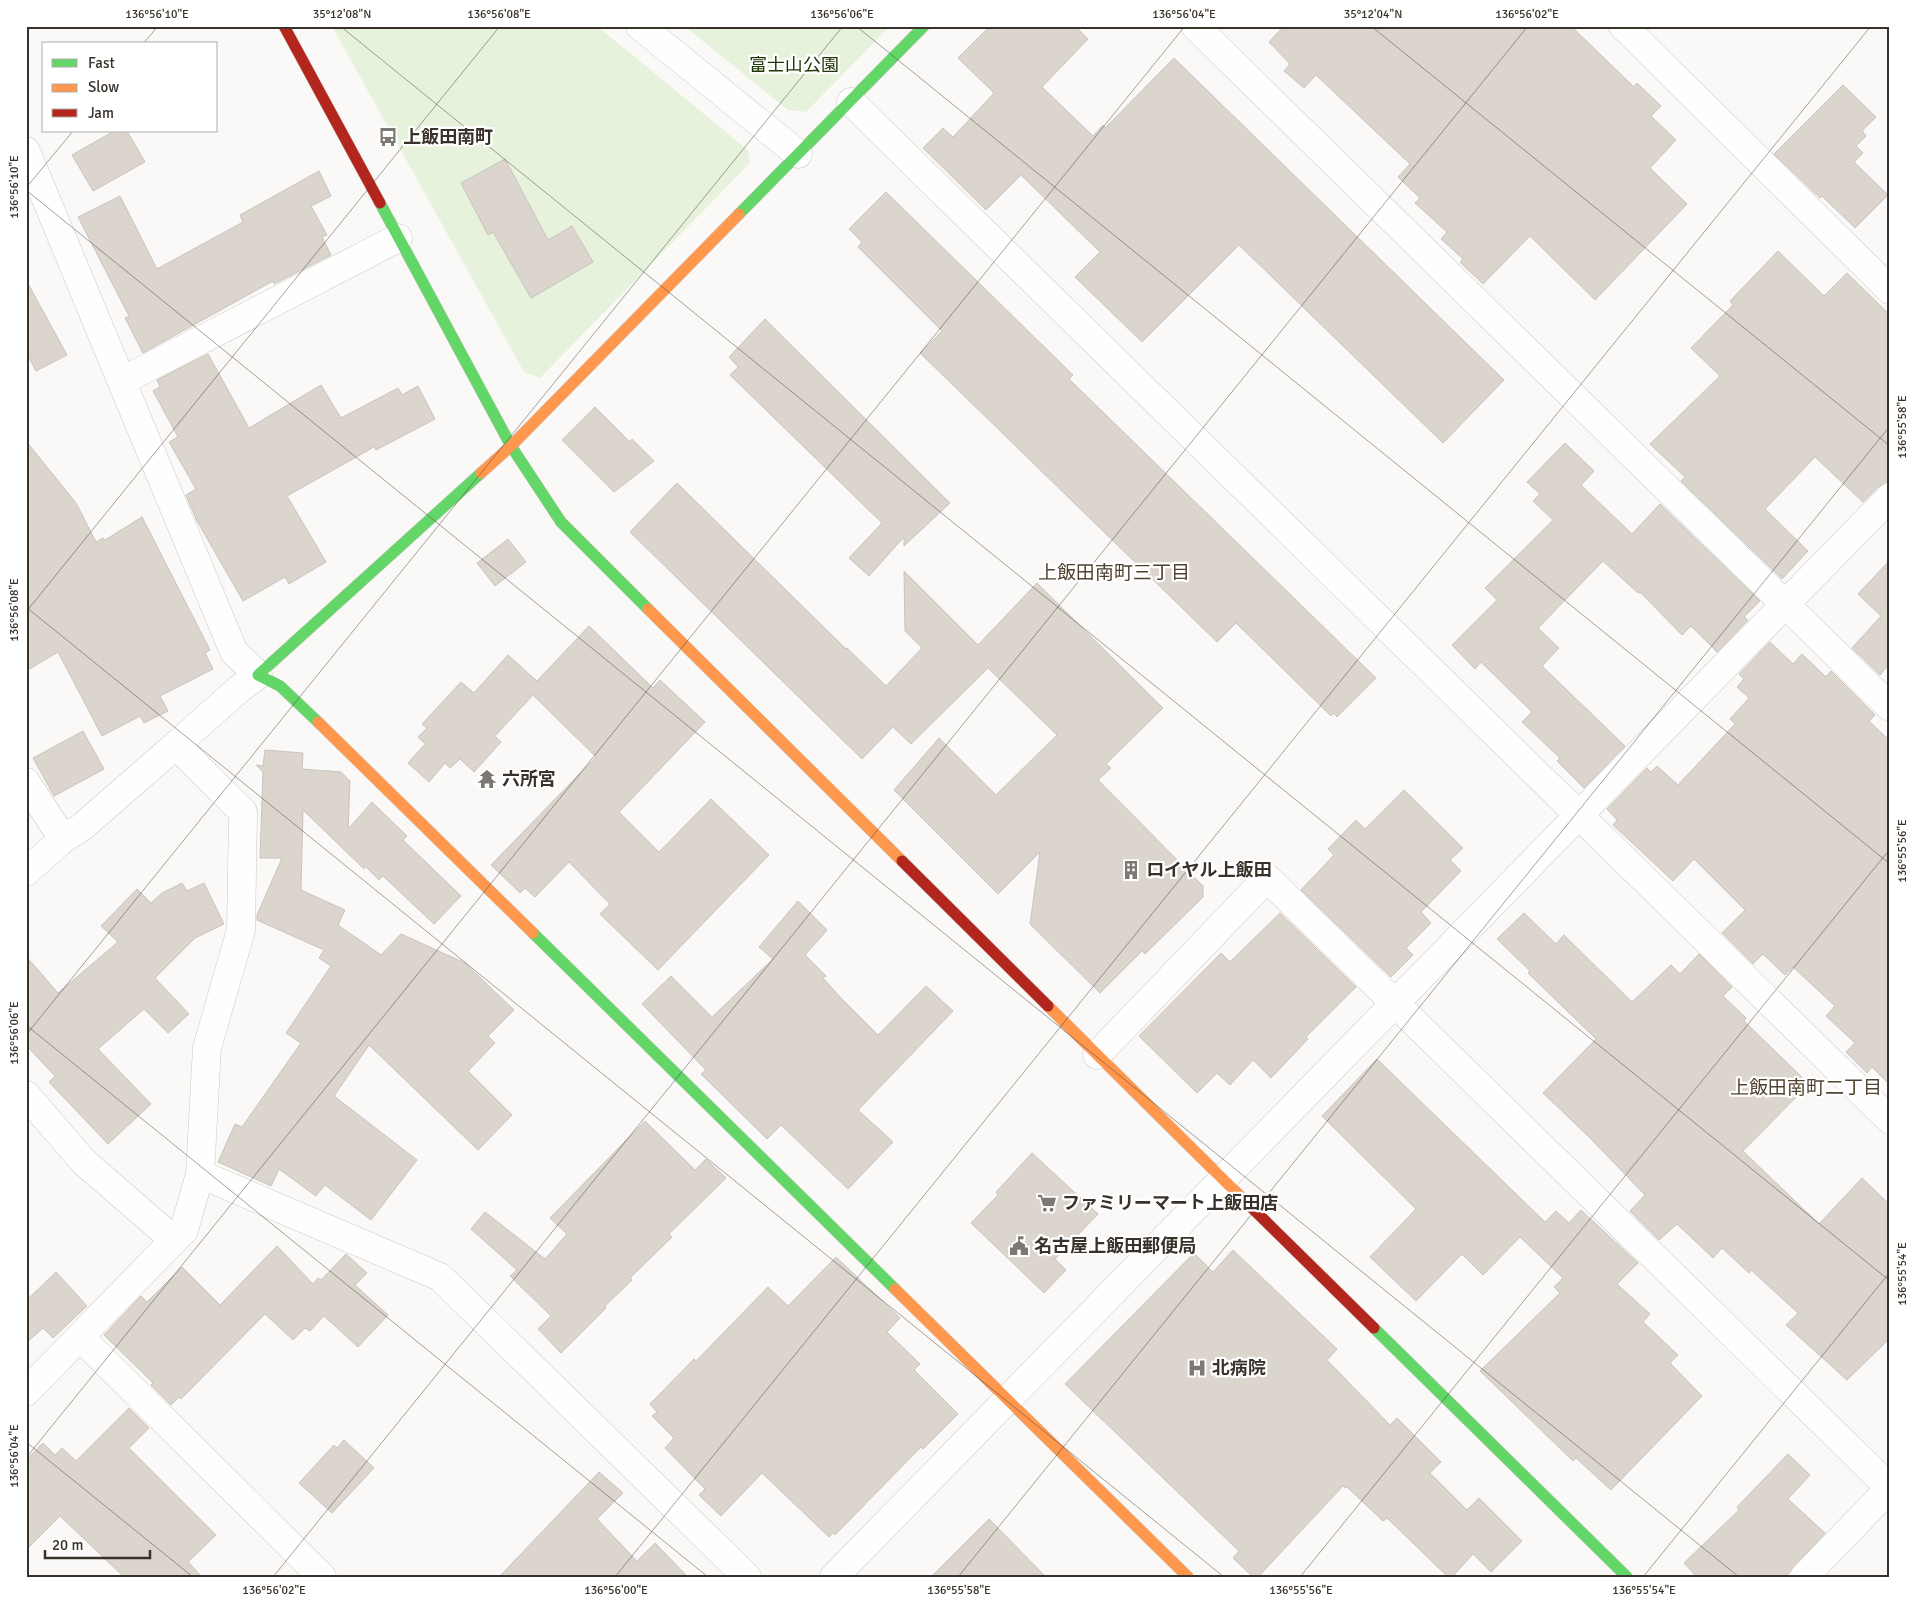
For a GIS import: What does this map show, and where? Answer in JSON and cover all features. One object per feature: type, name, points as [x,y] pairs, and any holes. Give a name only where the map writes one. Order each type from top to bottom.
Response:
[{"type":"street","points":[[284,26],[511,446],[561,522],[1097,1055],[1627,1577]]},
{"type":"street","points":[[640,26],[798,154]]},
{"type":"street","points":[[26,872],[63,839],[82,827],[239,689],[258,675],[511,446],[924,26]]},
{"type":"street","points":[[1195,26],[1890,707]]},
{"type":"street","points":[[1623,26],[1890,290]]},
{"type":"street","points":[[851,102],[1890,1120]]},
{"type":"street","points":[[26,151],[34,197],[122,381],[234,652],[258,675],[280,686],[295,699],[1188,1577]]},
{"type":"street","points":[[122,381],[398,238]]},
{"type":"street","points":[[834,1577],[1397,1004],[1890,498]]},
{"type":"street","points":[[26,1392],[184,1230],[200,1174],[207,1048],[241,930],[243,812],[176,745]]},
{"type":"street","points":[[26,782],[63,839]]},
{"type":"street","points":[[1097,1055],[1267,878],[1890,1488],[1804,1577]]},
{"type":"street","points":[[26,1096],[84,1162],[174,1240]]},
{"type":"street","points":[[200,1174],[440,1277],[747,1577]]},
{"type":"street","points":[[80,1338],[322,1577]]},
{"type":"green space","points":[[337,26],[597,26],[748,150],[750,163],[540,378],[524,372],[334,30]]},
{"type":"green space","name":"富士山公園","points":[[684,26],[890,26],[806,112],[788,110]]},
{"type":"building","points":[[990,26],[1075,26],[1088,39],[1042,87],[1093,136],[1103,125],[1105,128],[1174,58],[1504,380],[1443,443],[1239,245],[1142,342],[1075,277],[1100,252],[1021,175],[986,210],[923,148],[943,128],[953,137],[994,93],[958,58]]},
{"type":"building","points":[[1284,26],[1571,26],[1634,87],[1637,83],[1661,106],[1651,116],[1676,140],[1650,168],[1687,204],[1595,300],[1530,236],[1483,284],[1460,262],[1463,259],[1441,239],[1447,232],[1415,203],[1420,198],[1398,177],[1410,164],[1316,75],[1304,88],[1284,71],[1290,64],[1269,42]]},
{"type":"building","points":[[1843,85],[1876,117],[1862,131],[1866,136],[1856,146],[1863,153],[1854,162],[1888,195],[1855,228],[1774,154]]},
{"type":"building","points":[[112,132],[128,132],[145,162],[93,191],[72,155]]},
{"type":"building","points":[[505,159],[548,240],[572,226],[593,262],[531,298],[493,232],[488,235],[461,183]]},
{"type":"building","points":[[319,171],[331,196],[311,206],[327,235],[322,237],[331,255],[274,284],[273,281],[143,353],[125,318],[129,316],[78,217],[120,196],[157,269],[243,222],[240,215]]},
{"type":"building","points":[[886,192],[1073,375],[1069,379],[1376,678],[1337,717],[1334,713],[1331,716],[1236,623],[1217,642],[920,353],[942,331],[858,247],[862,242],[849,229]]},
{"type":"building","points":[[1778,251],[1824,296],[1847,273],[1890,315],[1890,482],[1879,486],[1863,502],[1815,457],[1765,509],[1808,551],[1782,579],[1681,481],[1685,477],[1650,444],[1720,376],[1691,348],[1733,305],[1730,301]]},
{"type":"building","points":[[26,280],[67,355],[36,371],[26,352]]},
{"type":"building","points":[[765,319],[950,503],[904,546],[904,537],[869,576],[849,558],[882,523],[730,375],[738,367],[729,357]]},
{"type":"building","points":[[208,354],[249,428],[321,385],[341,418],[398,388],[402,395],[418,386],[435,419],[376,450],[374,447],[287,496],[326,562],[289,584],[285,577],[243,601],[197,521],[186,495],[196,489],[169,442],[178,437],[153,391],[160,387],[157,380]]},
{"type":"building","points":[[595,407],[630,442],[632,439],[654,461],[614,492],[562,440]]},
{"type":"building","points":[[26,441],[76,503],[96,542],[103,538],[105,540],[142,517],[210,650],[205,653],[213,669],[160,696],[168,711],[144,723],[140,716],[102,736],[58,652],[26,671]]},
{"type":"building","points":[[1565,443],[1594,471],[1581,485],[1632,534],[1660,504],[1760,601],[1744,617],[1748,620],[1717,652],[1691,626],[1682,635],[1640,592],[1638,593],[1603,561],[1538,628],[1559,648],[1542,666],[1625,746],[1584,788],[1557,761],[1560,758],[1522,722],[1532,712],[1481,662],[1475,669],[1452,645],[1497,600],[1485,588],[1553,520],[1533,501],[1540,494],[1527,482]]},
{"type":"building","points":[[677,483],[886,686],[922,648],[905,631],[904,571],[978,645],[1037,583],[1163,708],[1106,764],[1111,768],[1098,780],[1203,886],[1203,897],[1145,954],[1142,951],[1100,993],[1030,924],[1040,852],[998,894],[894,790],[939,738],[996,795],[1057,735],[988,668],[911,744],[893,727],[862,759],[630,532]]},
{"type":"building","points":[[508,539],[526,562],[495,586],[477,563]]},
{"type":"building","points":[[1890,560],[1890,663],[1880,675],[1852,648],[1881,616],[1858,594]]},
{"type":"building","points":[[589,626],[653,688],[660,680],[705,722],[619,812],[659,852],[711,799],[769,855],[658,970],[600,914],[610,904],[569,862],[535,897],[525,888],[520,893],[491,865],[596,757],[533,695],[495,736],[501,742],[474,772],[460,759],[450,768],[445,763],[429,782],[408,763],[425,744],[418,737],[427,728],[422,724],[461,682],[474,693],[508,655],[537,681]]},
{"type":"building","points":[[1770,642],[1793,664],[1802,654],[1826,677],[1831,671],[1875,715],[1869,721],[1890,741],[1890,1085],[1872,1067],[1867,1073],[1846,1052],[1855,1043],[1826,1016],[1835,1006],[1793,967],[1785,975],[1763,954],[1753,964],[1722,933],[1745,910],[1694,859],[1673,881],[1613,825],[1617,820],[1607,809],[1647,768],[1651,772],[1657,766],[1678,785],[1735,724],[1730,719],[1749,698],[1737,687],[1744,679],[1739,674]]},
{"type":"building","points":[[83,731],[104,769],[54,796],[33,758]]},
{"type":"building","points":[[265,750],[303,753],[302,769],[341,772],[350,781],[348,829],[372,802],[407,836],[403,840],[461,896],[434,924],[383,876],[379,880],[365,866],[364,869],[303,810],[301,890],[345,910],[338,925],[381,955],[401,934],[465,963],[514,1010],[488,1036],[495,1043],[468,1071],[512,1115],[478,1150],[369,1045],[334,1096],[417,1160],[371,1220],[325,1185],[316,1196],[279,1169],[271,1186],[218,1162],[235,1124],[242,1127],[301,1043],[286,1033],[331,966],[319,958],[324,950],[257,920],[257,915],[282,858],[260,858],[263,772],[256,765],[263,766]]},
{"type":"building","points":[[1404,790],[1463,848],[1450,860],[1461,871],[1421,912],[1431,923],[1406,948],[1413,955],[1391,977],[1301,890],[1334,855],[1328,849],[1356,820],[1365,829]]},
{"type":"building","points":[[182,883],[187,891],[204,883],[224,924],[195,938],[155,978],[189,1014],[168,1033],[144,1009],[98,1049],[151,1104],[108,1144],[49,1082],[55,1076],[26,1045],[26,956],[58,993],[118,942],[101,926],[137,889],[151,903],[162,893]]},
{"type":"building","points":[[798,901],[827,930],[805,955],[826,976],[823,978],[840,997],[878,1035],[926,986],[953,1011],[858,1110],[893,1142],[848,1189],[781,1125],[767,1139],[701,1074],[706,1070],[642,1004],[671,976],[712,1017],[773,959],[759,947]]},
{"type":"building","points":[[1280,913],[1356,987],[1306,1037],[1308,1039],[1271,1078],[1253,1060],[1230,1085],[1217,1073],[1197,1093],[1139,1036],[1221,953],[1230,962]]},
{"type":"building","points":[[1524,913],[1556,944],[1564,935],[1632,1002],[1671,965],[1680,974],[1699,954],[1732,987],[1723,996],[1746,1018],[1744,1021],[1809,1084],[1743,1151],[1819,1224],[1862,1178],[1890,1205],[1890,1338],[1847,1380],[1786,1325],[1798,1313],[1751,1270],[1749,1273],[1722,1248],[1713,1258],[1677,1224],[1659,1240],[1630,1211],[1645,1195],[1543,1093],[1596,1039],[1528,973],[1530,971],[1497,939]]},
{"type":"building","points":[[1377,1059],[1545,1222],[1556,1211],[1569,1223],[1581,1210],[1638,1263],[1617,1284],[1650,1314],[1643,1322],[1678,1355],[1670,1363],[1702,1396],[1611,1490],[1576,1458],[1573,1461],[1480,1371],[1560,1293],[1554,1287],[1563,1278],[1520,1237],[1483,1275],[1462,1254],[1416,1301],[1370,1257],[1416,1209],[1322,1116]]},
{"type":"building","points":[[645,1121],[695,1170],[706,1159],[726,1178],[669,1234],[672,1237],[630,1278],[632,1280],[561,1353],[538,1329],[551,1316],[510,1276],[517,1270],[471,1229],[485,1212],[545,1259],[567,1234],[550,1218]]},
{"type":"building","points":[[1032,1153],[1098,1214],[1055,1259],[1066,1270],[1044,1293],[971,1223],[998,1195],[996,1192]]},
{"type":"building","points":[[277,1246],[313,1284],[318,1278],[321,1280],[346,1254],[367,1273],[355,1285],[388,1315],[358,1347],[324,1316],[310,1331],[305,1328],[293,1340],[265,1314],[181,1399],[179,1397],[171,1405],[151,1385],[153,1383],[104,1335],[141,1296],[147,1302],[182,1267],[220,1305]]},
{"type":"building","name":"北病院","points":[[1233,1250],[1337,1349],[1327,1360],[1390,1425],[1397,1418],[1441,1462],[1430,1473],[1467,1510],[1479,1498],[1522,1541],[1491,1572],[1473,1554],[1452,1577],[1448,1577],[1387,1518],[1383,1521],[1347,1487],[1343,1486],[1258,1577],[1253,1577],[1233,1558],[1239,1551],[1065,1384],[1194,1253],[1213,1272]]},
{"type":"building","points":[[836,1257],[900,1318],[887,1332],[920,1364],[914,1370],[958,1414],[923,1449],[921,1447],[835,1535],[833,1533],[829,1537],[762,1473],[721,1516],[699,1495],[705,1489],[665,1448],[674,1438],[652,1416],[657,1412],[650,1404],[694,1359],[696,1361],[768,1287],[788,1306]]},
{"type":"building","points":[[56,1272],[87,1306],[53,1338],[43,1328],[26,1343],[26,1301]]},
{"type":"building","points":[[129,1408],[149,1428],[129,1448],[216,1535],[188,1562],[202,1577],[124,1577],[60,1516],[26,1550],[26,1460],[43,1443],[55,1455],[62,1448],[76,1461]]},
{"type":"building","points":[[344,1440],[374,1468],[332,1513],[299,1483],[334,1445],[337,1448]]},
{"type":"building","points":[[1788,1454],[1810,1475],[1788,1499],[1825,1533],[1785,1577],[1697,1577],[1684,1563],[1739,1510],[1737,1507]]},
{"type":"building","points":[[599,1472],[623,1493],[597,1519],[637,1561],[655,1543],[688,1577],[499,1577]]},
{"type":"building","points":[[989,1519],[1046,1577],[931,1577]]},
{"type":"traffic: fast","points":[[739,214],[924,26]]},
{"type":"traffic: fast","points":[[380,203],[511,446],[561,522],[648,609]]},
{"type":"traffic: fast","points":[[318,722],[280,686],[258,675],[481,473]]},
{"type":"traffic: fast","points":[[533,933],[895,1289]]},
{"type":"traffic: fast","points":[[1374,1328],[1627,1577]]},
{"type":"traffic: slow","points":[[481,473],[511,446],[739,214]]},
{"type":"traffic: slow","points":[[648,609],[902,861]]},
{"type":"traffic: slow","points":[[318,722],[533,933]]},
{"type":"traffic: slow","points":[[1048,1006],[1245,1201]]},
{"type":"traffic: slow","points":[[895,1289],[1188,1577]]},
{"type":"traffic: jam","points":[[284,26],[380,203]]},
{"type":"traffic: jam","points":[[902,861],[1048,1006]]},
{"type":"traffic: jam","points":[[1245,1201],[1374,1328]]},
{"type":"place","name":"上飯田南町","points":[[388,137]]},
{"type":"place","name":"六所宮","points":[[487,779]]},
{"type":"place","name":"ロイヤル上飯田","points":[[1131,870]]},
{"type":"place","name":"ファミリーマート上飯田店","points":[[1047,1203]]},
{"type":"place","name":"名古屋上飯田郵便局","points":[[1019,1246]]},
{"type":"place","name":"北病院","points":[[1197,1368]]},
{"type":"district","name":"上飯田南町三丁目","points":[[1114,572]]},
{"type":"district","name":"上飯田南町二丁目","points":[[1806,1087]]}]
